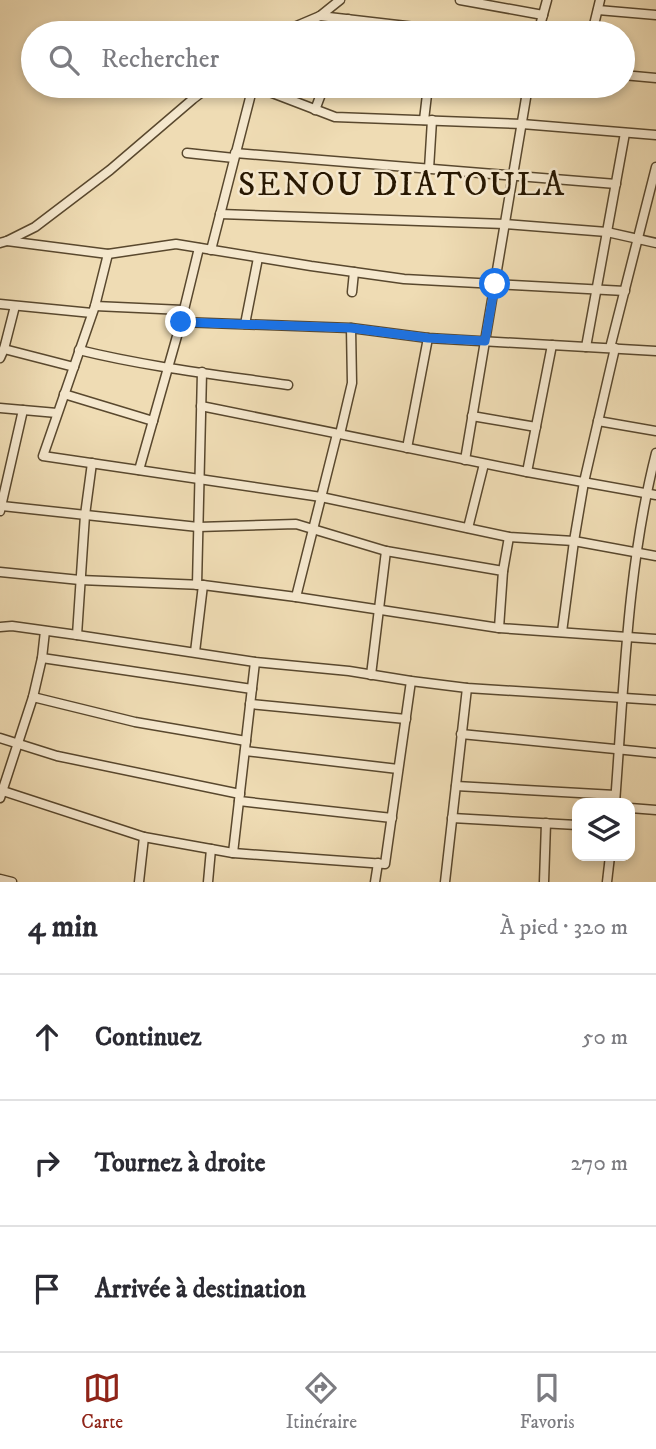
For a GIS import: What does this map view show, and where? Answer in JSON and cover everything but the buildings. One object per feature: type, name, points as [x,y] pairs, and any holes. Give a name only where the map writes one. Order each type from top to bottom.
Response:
[{"type":"street","points":[[308,21],[320,16],[340,0]]},
{"type":"street","points":[[460,0],[543,15]]},
{"type":"street","points":[[541,21],[547,0]]},
{"type":"street","points":[[595,21],[600,0]]},
{"type":"street","points":[[598,10],[656,15]]},
{"type":"street","points":[[320,16],[365,21]]},
{"type":"street","points":[[635,76],[656,78]]},
{"type":"street","points":[[4,242],[35,227],[110,170],[193,98]]},
{"type":"street","points":[[211,250],[250,98]]},
{"type":"street","points":[[284,98],[335,117],[522,124],[656,135]]},
{"type":"street","points":[[315,110],[320,98]]},
{"type":"street","points":[[428,98],[429,169]]},
{"type":"street","points":[[465,460],[526,98]]},
{"type":"street","points":[[586,347],[625,133]]},
{"type":"street","points":[[187,153],[616,184]]},
{"type":"street","points":[[562,632],[584,482],[625,291],[654,186],[656,167]]},
{"type":"street","points":[[220,214],[505,224],[607,232],[656,243]]},
{"type":"street","points":[[4,242],[108,254],[176,244],[404,279],[625,291]]},
{"type":"street","points":[[139,471],[199,248]]},
{"type":"street","points":[[108,254],[94,310],[43,456],[321,497],[509,537],[574,541],[656,556]]},
{"type":"street","points":[[245,324],[258,258]]},
{"type":"street","points":[[352,292],[354,272]]},
{"type":"street","points":[[0,304],[94,310],[183,310]]},
{"type":"street","points":[[16,306],[2,354],[74,367]]},
{"type":"street","points":[[181,322],[351,328],[428,338],[656,351]]},
{"type":"street","points":[[296,597],[352,383],[351,328]]},
{"type":"street","points":[[407,448],[428,338]]},
{"type":"street","points":[[527,472],[552,345]]},
{"type":"street","points":[[79,350],[108,357],[288,385]]},
{"type":"street","points":[[195,652],[200,585],[198,527],[202,372]]},
{"type":"street","points":[[64,394],[153,421]]},
{"type":"street","points":[[201,406],[484,464],[656,495]]},
{"type":"street","points":[[0,408],[57,414]]},
{"type":"street","points":[[23,410],[1,509],[85,514],[198,527],[296,524],[386,551],[503,571]]},
{"type":"street","points":[[472,416],[536,427]]},
{"type":"street","points":[[598,421],[656,431]]},
{"type":"street","points":[[615,798],[627,637],[646,493],[656,453]]},
{"type":"street","points":[[0,458],[12,459]]},
{"type":"street","points":[[77,635],[85,514],[92,463]]},
{"type":"street","points":[[468,528],[484,464]]},
{"type":"street","points":[[499,628],[503,571],[509,537]]},
{"type":"street","points":[[371,675],[386,551]]},
{"type":"street","points":[[0,572],[80,580],[200,585],[499,628],[656,639]]},
{"type":"street","points":[[0,627],[12,626],[256,662],[467,688],[656,700]]},
{"type":"street","points":[[45,631],[33,697],[1,793],[144,837],[233,853],[385,863],[411,681]]},
{"type":"street","points":[[42,658],[252,689]]},
{"type":"street","points":[[233,853],[256,662]]},
{"type":"street","points":[[445,882],[467,688]]},
{"type":"street","points":[[33,697],[135,722],[246,741]]},
{"type":"street","points":[[250,704],[406,719]]},
{"type":"street","points":[[461,734],[656,752]]},
{"type":"street","points":[[0,738],[57,756],[239,798],[391,818]]},
{"type":"street","points":[[245,751],[398,769]]},
{"type":"street","points":[[456,786],[603,798]]},
{"type":"street","points":[[635,808],[656,810]]},
{"type":"street","points":[[452,818],[572,825]]},
{"type":"street","points":[[544,882],[546,823]]},
{"type":"street","points":[[139,882],[144,837]]},
{"type":"street","points":[[208,882],[211,849]]},
{"type":"street","points":[[607,882],[609,861]]},
{"type":"street","points":[[375,882],[378,863]]},
{"type":"street","points":[[0,879],[12,882]]},
{"type":"district","name":"SENOU DIATOULA","points":[[402,185]]},
{"type":"route","points":[[181,322],[351,328],[428,338],[485,341],[495,284]]}]
